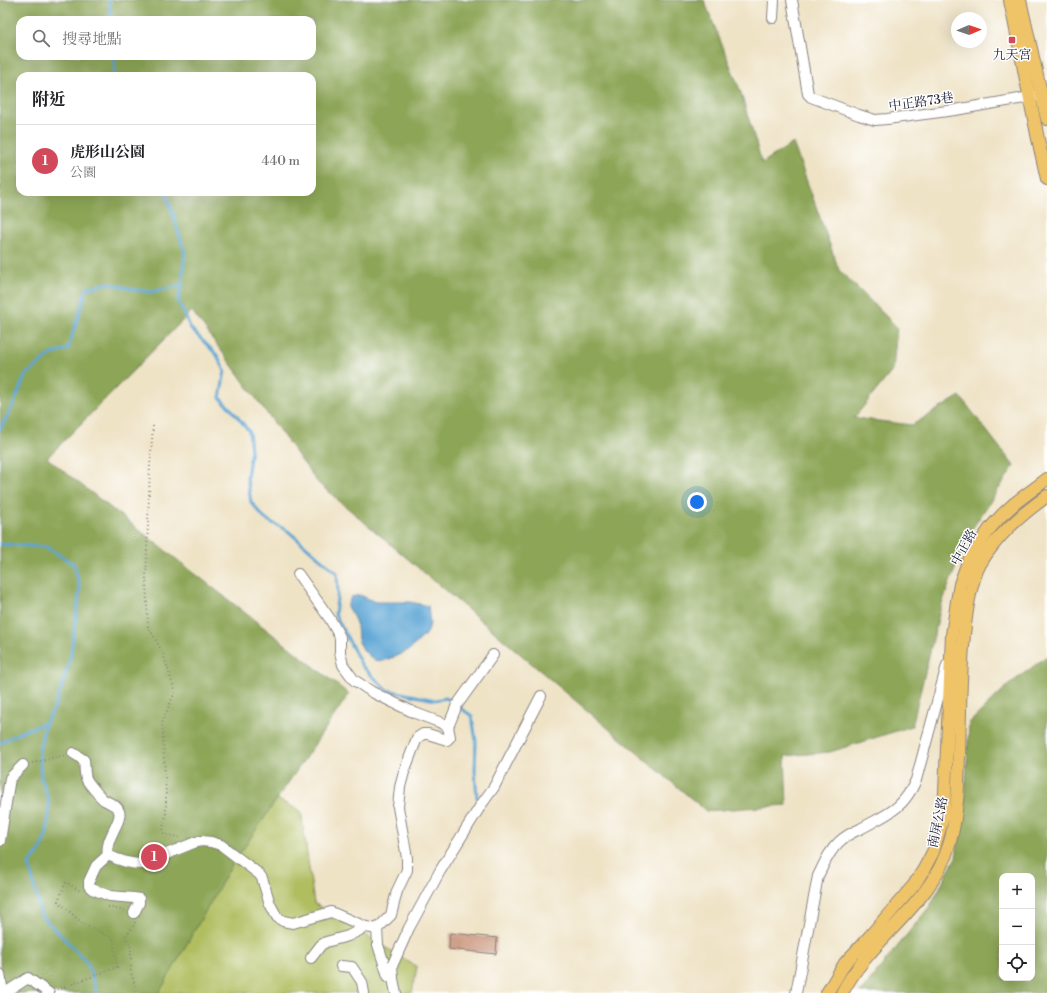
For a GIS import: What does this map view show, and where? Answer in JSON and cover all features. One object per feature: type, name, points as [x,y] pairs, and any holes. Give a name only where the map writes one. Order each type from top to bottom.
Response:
[{"type":"main road","points":[[1010,0],[1047,179]]},
{"type":"main road","points":[[1020,0],[1047,119]]},
{"type":"main road","name":"中正路","points":[[951,654],[952,635],[960,584],[968,562],[991,527],[1002,515],[1047,479]]},
{"type":"main road","name":"中正路","points":[[965,622],[973,583],[980,565],[998,539],[1008,528],[1024,513],[1047,496]]},
{"type":"main road","name":"南屏公路","points":[[842,993],[856,970],[874,948],[907,914],[923,894],[943,862],[949,846],[957,798],[962,649],[965,622]]},
{"type":"main road","name":"南屏公路","points":[[827,993],[845,963],[914,885],[932,852],[944,814],[951,654]]},
{"type":"street","points":[[773,18],[774,0]]},
{"type":"street","name":"中正路73巷","points":[[792,0],[808,94],[811,97],[875,120],[948,111],[1042,95]]},
{"type":"street","points":[[298,574],[330,619],[340,637],[340,652],[343,665],[354,680],[372,692],[448,727]]},
{"type":"street","points":[[796,993],[818,876],[832,849],[840,841],[850,834],[890,813],[905,800],[909,794],[916,780],[951,654],[965,622]]},
{"type":"street","points":[[393,979],[388,976],[378,945],[377,930],[391,914],[397,891],[407,870],[406,853],[398,806],[400,786],[404,772],[417,738],[423,734],[428,734],[447,740],[450,737],[448,727],[457,705],[493,655]]},
{"type":"street","points":[[396,993],[392,966],[409,928],[440,871],[481,805],[494,787],[541,696]]},
{"type":"street","points":[[74,753],[84,760],[86,779],[102,798],[114,805],[119,811],[119,818],[106,850],[108,856],[135,864],[142,864],[196,842],[211,842],[221,845],[259,874],[262,878],[270,904],[277,916],[283,921],[293,923],[331,912],[366,928],[377,930]]},
{"type":"street","points":[[0,841],[10,778],[23,765]]},
{"type":"street","points":[[108,856],[96,866],[89,881],[89,886],[92,889],[110,896],[139,899],[139,903],[134,913]]},
{"type":"street","points":[[311,958],[326,942],[348,936],[366,928]]},
{"type":"street","points":[[341,966],[352,967],[362,982],[364,993]]},
{"type":"street","points":[[0,974],[4,993],[28,978],[52,992]]},
{"type":"path","points":[[153,426],[146,580],[148,626],[163,653],[175,692],[162,722],[166,794],[166,816],[162,827],[164,834],[196,842]]},
{"type":"path","points":[[23,765],[74,753]]},
{"type":"path","points":[[52,992],[117,967],[112,938],[83,924],[58,901],[66,882]]},
{"type":"path","points":[[134,913],[135,924],[126,936],[130,948],[131,972],[135,986]]},
{"type":"green space","points":[[0,0],[704,0],[740,90],[762,163],[793,143],[839,270],[897,327],[893,370],[854,418],[912,425],[960,396],[1014,466],[968,535],[941,606],[912,726],[830,752],[785,756],[787,805],[706,811],[318,483],[192,311],[47,458],[349,694],[230,868],[159,993],[0,993]]},
{"type":"green space","points":[[1047,656],[1047,993],[860,993],[930,906],[956,857],[965,800],[969,723],[1006,687]]},
{"type":"green space","points":[[101,713],[301,811],[314,903],[417,967],[412,993],[0,993]]},
{"type":"water","points":[[360,595],[375,602],[410,602],[428,606],[430,623],[428,632],[409,650],[382,661],[374,660],[364,651],[358,640],[357,626],[347,607],[351,597]]},
{"type":"building","points":[[450,933],[497,938],[496,954],[449,949]]},
{"type":"waterway","points":[[109,0],[111,16]]},
{"type":"waterway","points":[[114,60],[115,72]]},
{"type":"waterway","points":[[0,429],[14,403],[25,376],[50,355],[68,349],[87,288],[109,283],[131,289],[151,292],[182,285],[185,253],[167,196]]},
{"type":"waterway","points":[[182,285],[178,300],[191,329],[217,355],[225,371],[220,398],[249,431],[251,450],[247,478],[251,502],[265,519],[288,531],[337,573],[338,591],[335,614],[362,666],[387,690],[435,700],[446,698],[472,716],[476,741],[475,770],[477,798]]},
{"type":"waterway","points":[[0,544],[46,547],[74,564],[80,588],[70,660],[54,709],[45,723],[23,731],[0,743]]},
{"type":"waterway","points":[[45,723],[39,751],[41,778],[48,797],[49,816],[47,833],[40,851],[29,864],[41,915],[87,962],[97,993]]},
{"type":"place","name":"九天宮","points":[[1012,40]]},
{"type":"place","name":"虎形山公園","points":[[154,857]]}]
